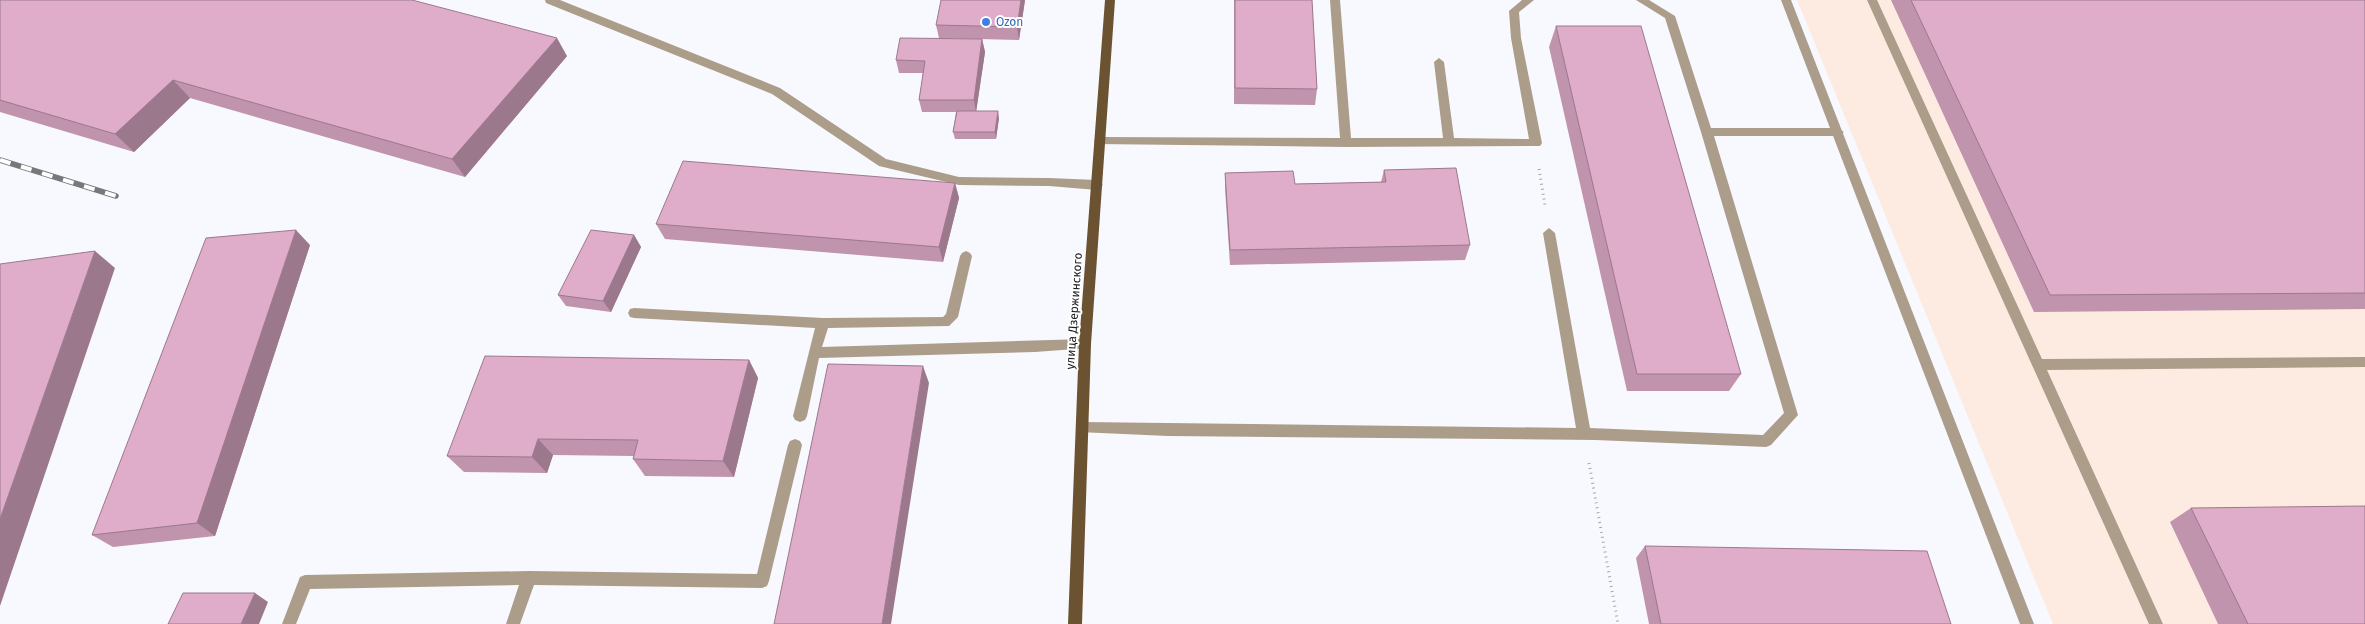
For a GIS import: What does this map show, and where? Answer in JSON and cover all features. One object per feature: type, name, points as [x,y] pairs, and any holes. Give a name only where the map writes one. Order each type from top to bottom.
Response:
[{"type":"main road","name":"улица Дзержинского","points":[[1075,624],[1085,344],[1110,0]]},
{"type":"street","points":[[550,0],[776,91],[883,163],[959,181],[1049,182],[1097,185]]},
{"type":"street","points":[[1335,0],[1346,143]]},
{"type":"street","points":[[1100,141],[1536,143],[1516,38],[1514,11],[1529,0]]},
{"type":"street","points":[[1083,428],[1218,432],[1584,433],[1766,441],[1791,415],[1707,132],[1670,16],[1641,0]]},
{"type":"street","points":[[1786,0],[2027,624]]},
{"type":"street","points":[[1872,0],[2156,624]]},
{"type":"street","points":[[1439,62],[1449,143]]},
{"type":"street","points":[[1707,132],[1838,132]]},
{"type":"street","points":[[1549,233],[1584,433]]},
{"type":"street","points":[[634,313],[823,324],[945,322],[952,317],[966,256]]},
{"type":"street","points":[[800,416],[814,353],[823,324]]},
{"type":"street","points":[[814,353],[1026,348],[1085,344]]},
{"type":"street","points":[[2038,365],[2365,362]]},
{"type":"street","points":[[289,624],[304,582],[529,578],[762,581],[795,445]]},
{"type":"street","points":[[513,624],[529,578]]},
{"type":"path","points":[[1536,143],[1549,233]]},
{"type":"path","points":[[1584,433],[1618,624]]},
{"type":"shaded area","points":[[1797,0],[2365,0],[2365,624],[2053,624]]},
{"type":"building","points":[[0,0],[412,0],[557,38],[452,159],[173,80],[115,134],[0,100]]},
{"type":"building","points":[[941,0],[1021,0],[1017,27],[936,25]]},
{"type":"building","points":[[1235,0],[1312,0],[1317,89],[1235,88]]},
{"type":"building","points":[[1911,0],[2365,0],[2365,293],[2050,295]]},
{"type":"building","points":[[1556,26],[1641,26],[1741,374],[1637,374]]},
{"type":"building","points":[[900,38],[982,39],[974,100],[919,100],[925,61],[896,60]]},
{"type":"building","points":[[957,111],[998,111],[995,132],[953,132]]},
{"type":"building","points":[[683,161],[955,183],[939,247],[656,224]]},
{"type":"building","points":[[1456,168],[1470,245],[1230,250],[1225,173],[1293,171],[1295,184],[1386,182],[1384,170]]},
{"type":"building","points":[[296,230],[197,523],[92,535],[206,238]]},
{"type":"building","points":[[591,230],[634,235],[603,301],[558,295]]},
{"type":"building","points":[[95,251],[0,519],[0,264]]},
{"type":"building","points":[[485,356],[749,360],[723,461],[633,459],[638,440],[538,439],[532,457],[447,456]]},
{"type":"building","points":[[828,364],[923,366],[882,624],[774,624]]},
{"type":"building","points":[[2365,506],[2365,624],[2248,624],[2191,508]]},
{"type":"building","points":[[1645,546],[1927,551],[1951,624],[1661,624]]},
{"type":"building","points":[[183,593],[255,593],[241,624],[168,624]]},
{"type":"railway","points":[[0,160],[116,196]]},
{"type":"place","name":"Ozon","points":[[986,22]]}]
